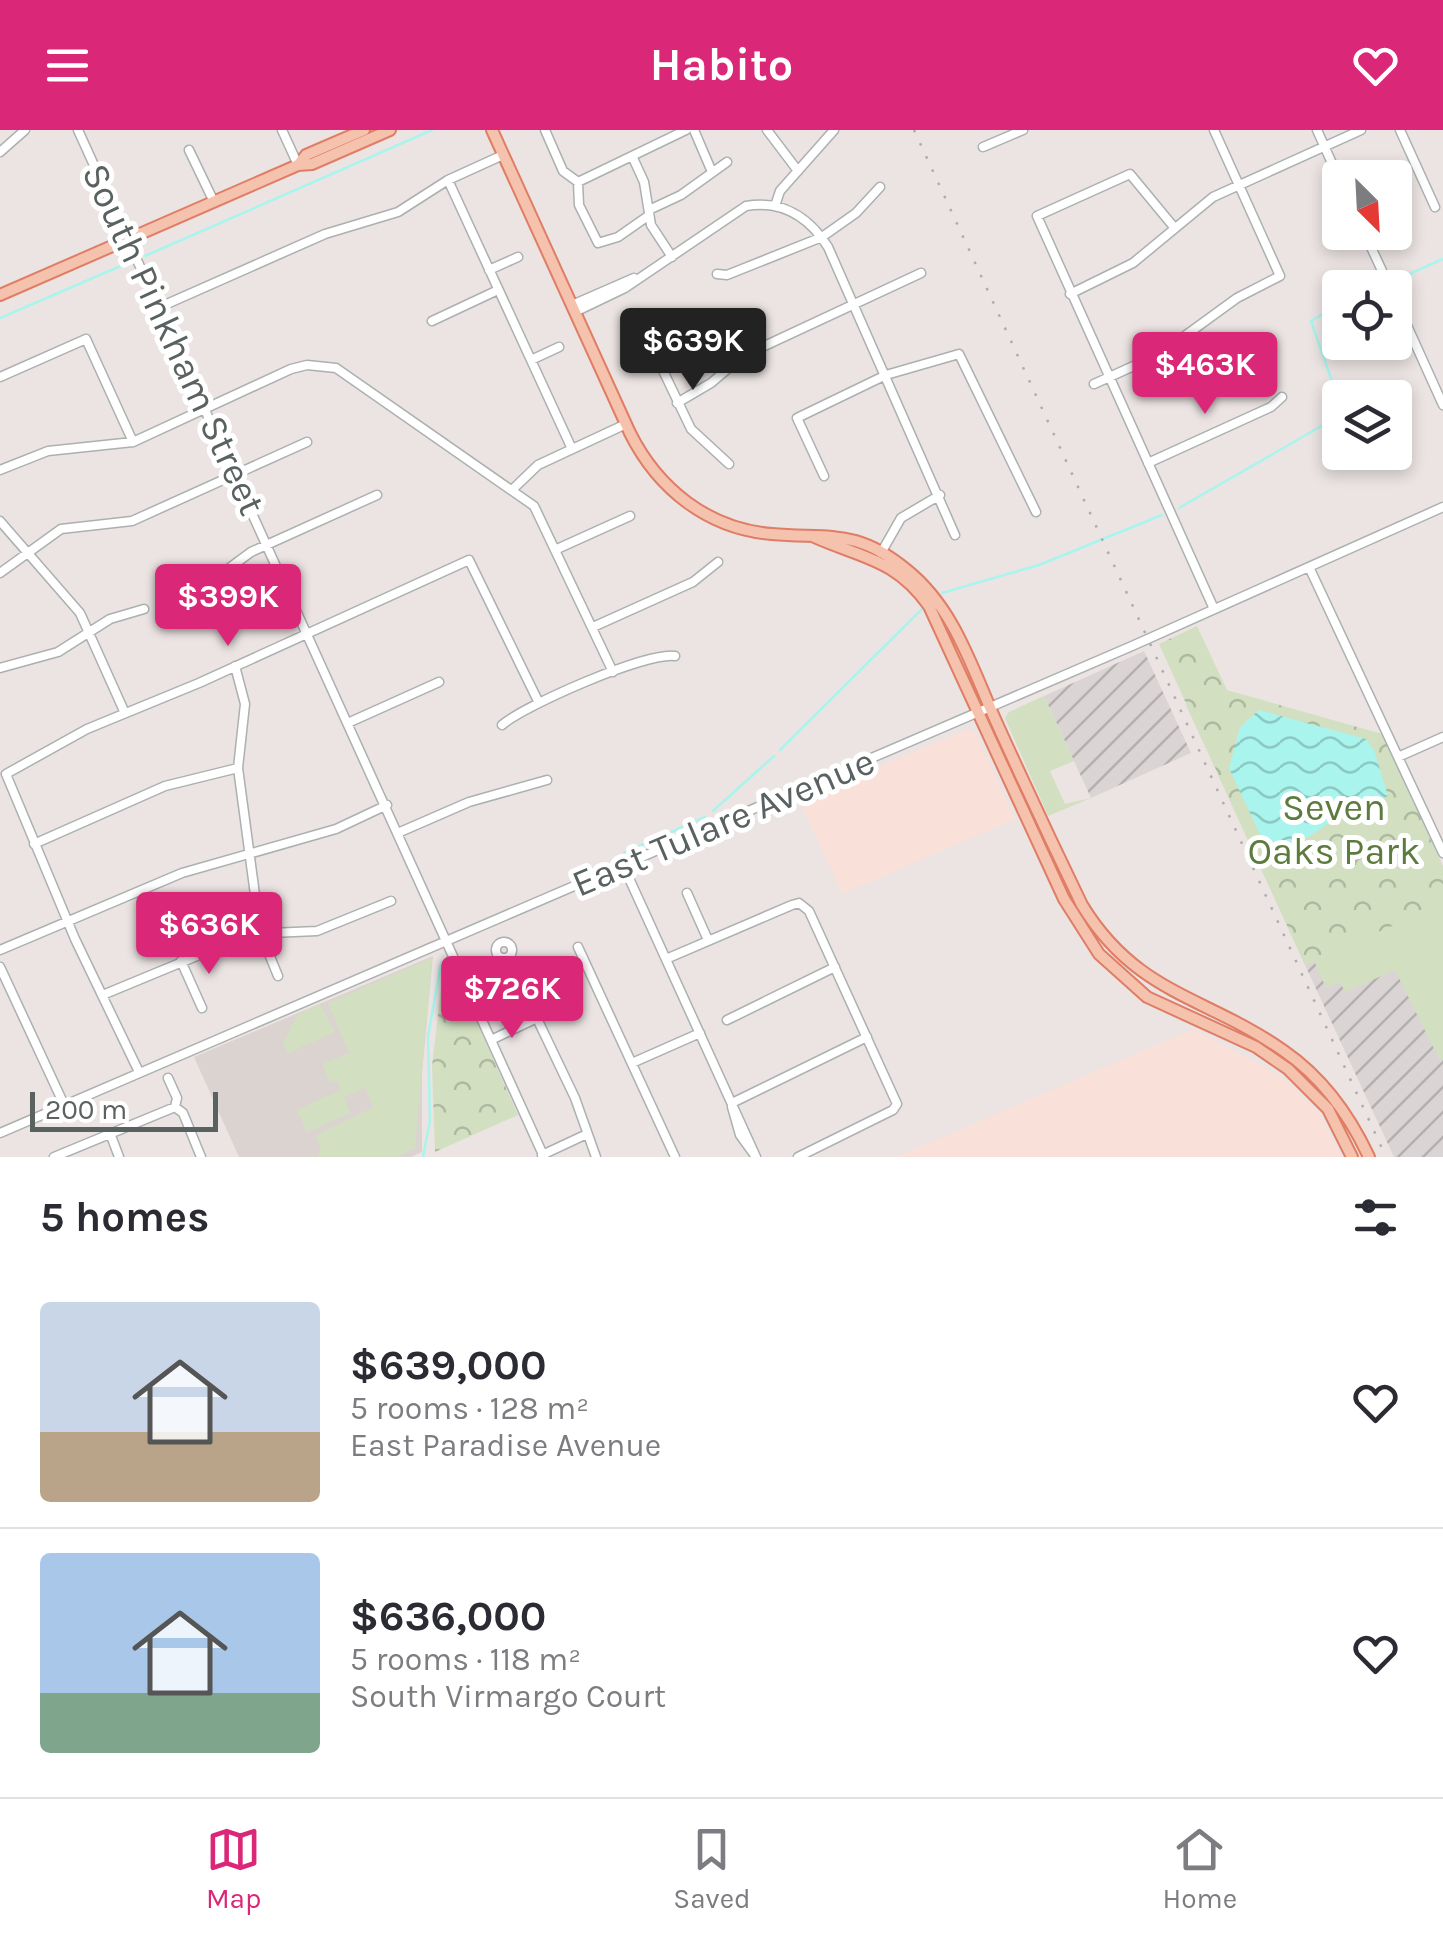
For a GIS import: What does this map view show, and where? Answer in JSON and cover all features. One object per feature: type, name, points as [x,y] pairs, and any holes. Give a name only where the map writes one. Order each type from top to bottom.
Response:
[{"type":"main road","points":[[298,165],[306,155],[364,130]]},
{"type":"main road","points":[[0,295],[298,165],[312,164],[390,130]]},
{"type":"main road","points":[[492,130],[626,424],[658,476],[693,507],[745,530],[838,536],[881,553],[916,578],[948,615],[1056,882],[1082,931],[1122,977],[1147,997],[1256,1047],[1288,1069],[1328,1108],[1352,1157]]},
{"type":"main road","points":[[811,536],[872,557],[916,589],[944,632],[1082,905],[1106,941],[1152,981],[1252,1031],[1304,1066],[1342,1107],[1369,1157]]},
{"type":"main road","points":[[1056,882],[1064,885],[1093,935],[1106,941]]},
{"type":"street","points":[[0,152],[25,130]]},
{"type":"street","name":"South Pinkham Street","points":[[78,130],[388,804],[541,1156],[587,1134]]},
{"type":"street","points":[[282,130],[298,165]]},
{"type":"street","points":[[544,130],[563,171],[578,182]]},
{"type":"street","points":[[578,182],[685,130]]},
{"type":"street","points":[[694,130],[712,172]]},
{"type":"street","points":[[767,130],[798,171]]},
{"type":"street","points":[[774,206],[834,130]]},
{"type":"street","points":[[982,147],[1023,130]]},
{"type":"street","points":[[1094,384],[1160,354],[1237,298],[1280,276],[1214,130]]},
{"type":"street","points":[[1317,130],[1330,160]]},
{"type":"street","points":[[1070,294],[1133,263],[1202,204],[1361,130]]},
{"type":"street","points":[[1400,130],[1435,206]]},
{"type":"street","points":[[189,150],[214,202]]},
{"type":"street","points":[[160,306],[325,234],[380,220],[448,180],[503,155]]},
{"type":"street","points":[[633,158],[649,212],[672,257]]},
{"type":"street","points":[[578,182],[579,205],[598,242],[618,237],[649,212],[727,162]]},
{"type":"street","points":[[1174,226],[1130,174],[1037,216],[1214,609]]},
{"type":"street","points":[[448,180],[572,449]]},
{"type":"street","points":[[717,274],[727,275],[822,237],[856,212],[880,187]]},
{"type":"street","points":[[574,309],[672,257],[746,206],[774,206],[796,212],[822,237],[855,304],[955,535]]},
{"type":"street","points":[[489,270],[518,256]]},
{"type":"street","points":[[677,403],[712,383],[743,356],[921,274]]},
{"type":"street","points":[[432,321],[498,290]]},
{"type":"street","points":[[646,335],[677,403],[702,443],[729,464]]},
{"type":"street","points":[[1412,336],[1443,405]]},
{"type":"street","points":[[0,376],[86,339],[133,442]]},
{"type":"street","points":[[531,360],[558,347]]},
{"type":"street","points":[[824,476],[797,418],[886,375],[959,354],[1036,512]]},
{"type":"street","points":[[0,470],[48,451],[133,442],[291,369],[324,366],[350,375],[514,488],[534,506],[614,672]]},
{"type":"street","points":[[1148,464],[1271,407],[1282,397]]},
{"type":"street","points":[[514,488],[538,465],[626,424]]},
{"type":"street","points":[[0,573],[60,529],[132,521],[307,442]]},
{"type":"street","points":[[224,572],[268,544],[376,495]]},
{"type":"street","points":[[881,553],[900,518],[940,495]]},
{"type":"street","name":"East Tulare Avenue","points":[[0,1133],[66,1108],[139,1072],[984,710],[1443,506]]},
{"type":"street","points":[[558,549],[630,516]]},
{"type":"street","points":[[0,521],[68,597],[90,632],[124,712]]},
{"type":"street","points":[[139,1072],[68,921],[6,774],[124,712],[236,666],[469,560],[538,702]]},
{"type":"street","points":[[593,627],[693,582],[718,562]]},
{"type":"street","points":[[1309,567],[1443,853]]},
{"type":"street","points":[[0,668],[58,652],[125,613],[144,609]]},
{"type":"street","points":[[502,726],[538,702],[662,654],[675,656]]},
{"type":"street","points":[[236,666],[246,704],[238,768],[260,932],[278,976]]},
{"type":"street","points":[[350,722],[439,682]]},
{"type":"street","points":[[1398,757],[1443,737]]},
{"type":"street","points":[[34,844],[165,786],[238,768]]},
{"type":"street","points":[[400,832],[468,802],[547,780]]},
{"type":"street","points":[[0,950],[182,873],[336,829],[388,804]]},
{"type":"street","points":[[623,866],[732,1103],[740,1135],[756,1157]]},
{"type":"street","points":[[687,893],[708,940]]},
{"type":"street","points":[[105,994],[260,932],[316,930],[391,901]]},
{"type":"street","points":[[666,959],[792,905],[803,905],[897,1107],[798,1157]]},
{"type":"street","points":[[578,947],[676,1157]]},
{"type":"street","points":[[509,960],[575,1098],[596,1157]]},
{"type":"street","points":[[181,961],[202,1008]]},
{"type":"street","points":[[0,966],[66,1108]]},
{"type":"street","points":[[726,1020],[835,967]]},
{"type":"street","points":[[491,1040],[535,1019]]},
{"type":"street","points":[[632,1063],[700,1033]]},
{"type":"street","points":[[732,1103],[867,1037]]},
{"type":"street","points":[[168,1078],[177,1098],[175,1107]]},
{"type":"street","points":[[54,1157],[175,1107]]},
{"type":"street","points":[[175,1107],[183,1114],[201,1157]]},
{"type":"street","points":[[110,1133],[119,1157]]},
{"type":"shaded area","points":[[1144,651],[1191,753],[1091,798],[1044,696]]},
{"type":"shaded area","points":[[968,729],[975,732],[1015,819],[842,894],[799,800]]},
{"type":"shaded area","points":[[1443,903],[1443,1157],[1394,1157],[1305,965]]},
{"type":"shaded area","points":[[433,956],[422,1074],[422,1152],[411,1157],[239,1157],[194,1057]]},
{"type":"shaded area","points":[[1193,1029],[1279,1075],[1319,1113],[1342,1157],[896,1157]]},
{"type":"green space","name":"Seven Oaks Park","points":[[1197,626],[1227,690],[1382,734],[1443,866],[1443,903],[1305,965],[1159,644]]},
{"type":"green space","name":"Seven Oaks Park","points":[[1220,690],[1443,898],[1443,1059],[1439,1059],[1395,970],[1345,992],[1340,982],[1326,988],[1314,961],[1305,965],[1186,705]]},
{"type":"green space","points":[[1044,696],[1074,761],[1050,771],[1065,804],[1091,798],[1048,816],[1005,718],[1009,712]]},
{"type":"green space","points":[[432,958],[415,1148],[396,1157],[317,1157],[321,1148],[315,1136],[374,1107],[365,1088],[344,1097],[350,1113],[307,1132],[297,1110],[341,1090],[336,1080],[329,1083],[323,1064],[349,1053],[328,1003]]},
{"type":"green space","points":[[452,967],[518,1115],[435,1152],[432,1066],[443,971]]},
{"type":"green space","points":[[320,1004],[335,1032],[288,1053],[283,1042],[298,1015]]},
{"type":"water","points":[[1259,710],[1366,739],[1374,750],[1388,796],[1350,808],[1299,842],[1288,846],[1265,845],[1229,768],[1240,727]]},
{"type":"waterway","points":[[145,256],[432,130]]},
{"type":"waterway","points":[[1412,273],[1443,259]]},
{"type":"waterway","points":[[0,318],[130,262]]},
{"type":"waterway","points":[[1322,315],[1311,321],[1322,353]]},
{"type":"waterway","points":[[1179,508],[1325,424],[1334,387],[1325,360]]},
{"type":"waterway","points":[[942,593],[1039,565],[1162,515]]},
{"type":"waterway","points":[[780,750],[922,609]]},
{"type":"waterway","points":[[713,811],[774,756]]},
{"type":"waterway","points":[[624,853],[705,817]]},
{"type":"waterway","points":[[423,1157],[430,1121],[428,1037],[441,962]]},
{"type":"railway","points":[[914,130],[1386,1157]]}]
